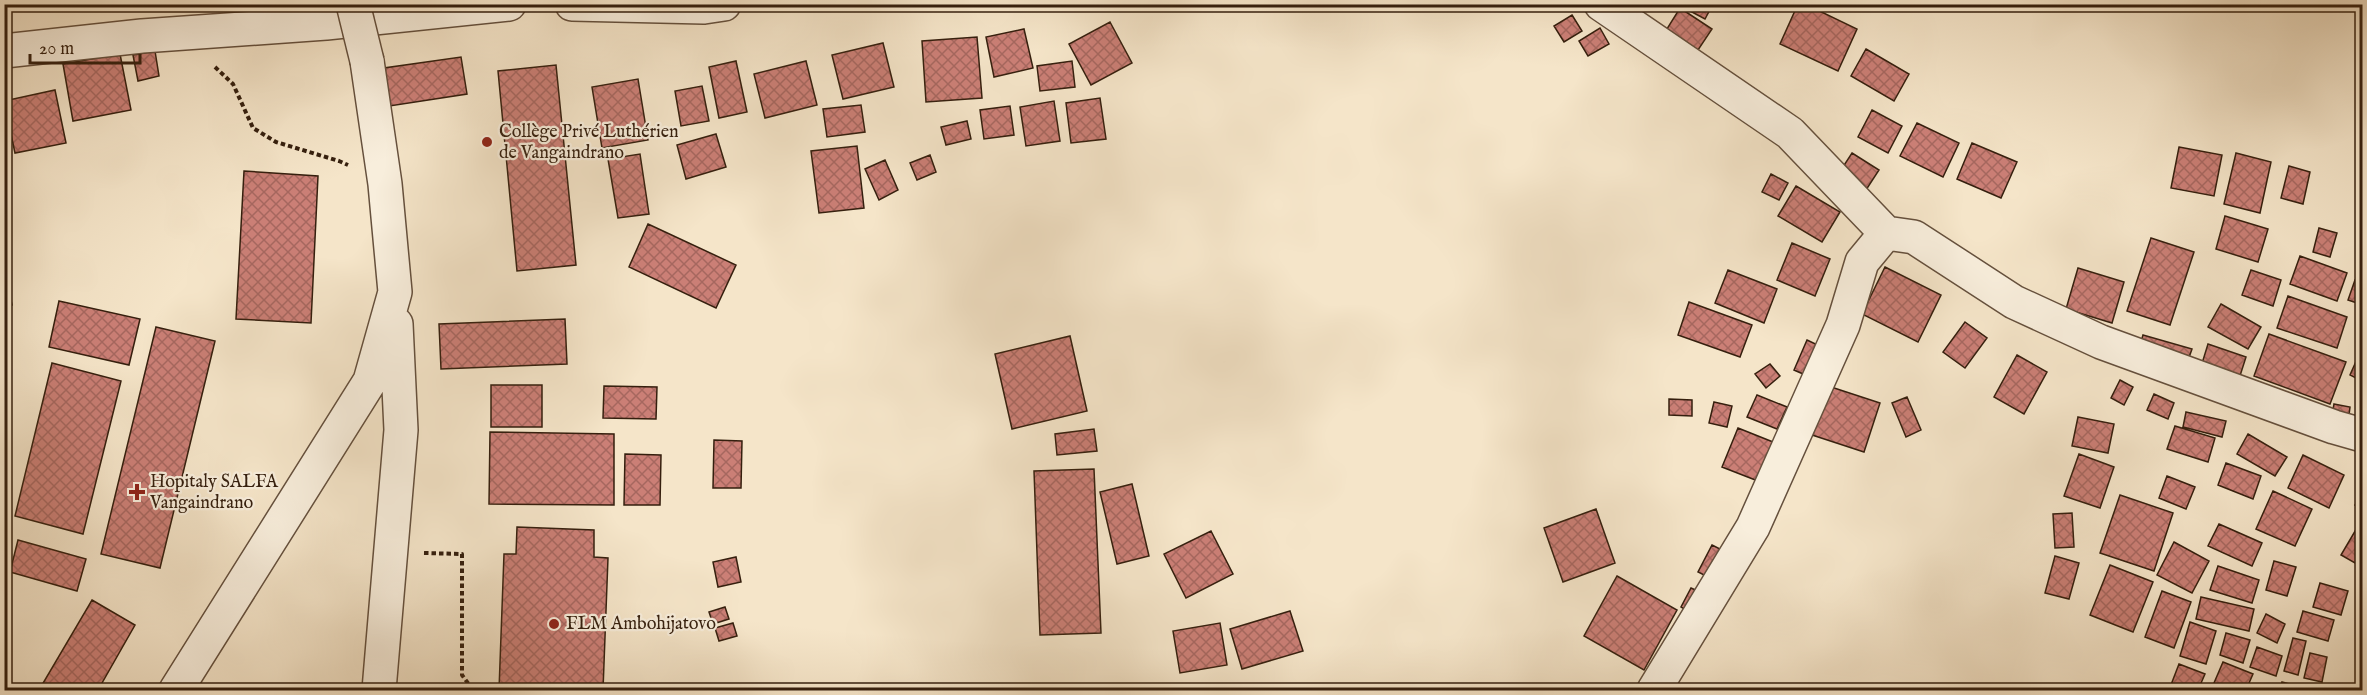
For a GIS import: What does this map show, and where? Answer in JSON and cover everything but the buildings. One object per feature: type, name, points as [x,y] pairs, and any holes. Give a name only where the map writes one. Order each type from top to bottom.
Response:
[{"type":"street","points":[[353,4],[367,61],[385,184],[394,292],[401,430],[379,690]]},
{"type":"street","points":[[4,51],[326,23],[509,4]]},
{"type":"street","points":[[572,4],[704,7],[724,4]]},
{"type":"street","points":[[1601,4],[1790,133],[1886,233],[1914,237],[2014,302],[2101,342],[2334,427],[2362,435]]},
{"type":"street","points":[[1654,690],[1753,527],[1843,325],[1862,262],[1886,233]]},
{"type":"street","points":[[176,690],[370,381],[394,292]]},
{"type":"path","points":[[180,34],[233,84],[253,128],[276,142],[339,160],[385,184]]},
{"type":"path","points":[[390,552],[462,554],[462,675],[473,690]]},
{"type":"place","name":"Collège Privé Luthérien de Vangaindrano","points":[[487,142]]},
{"type":"place","name":"Hopitaly SALFA Vangaindrano","points":[[137,492]]},
{"type":"place","name":"FLM Ambohijatovo","points":[[554,624]]}]
